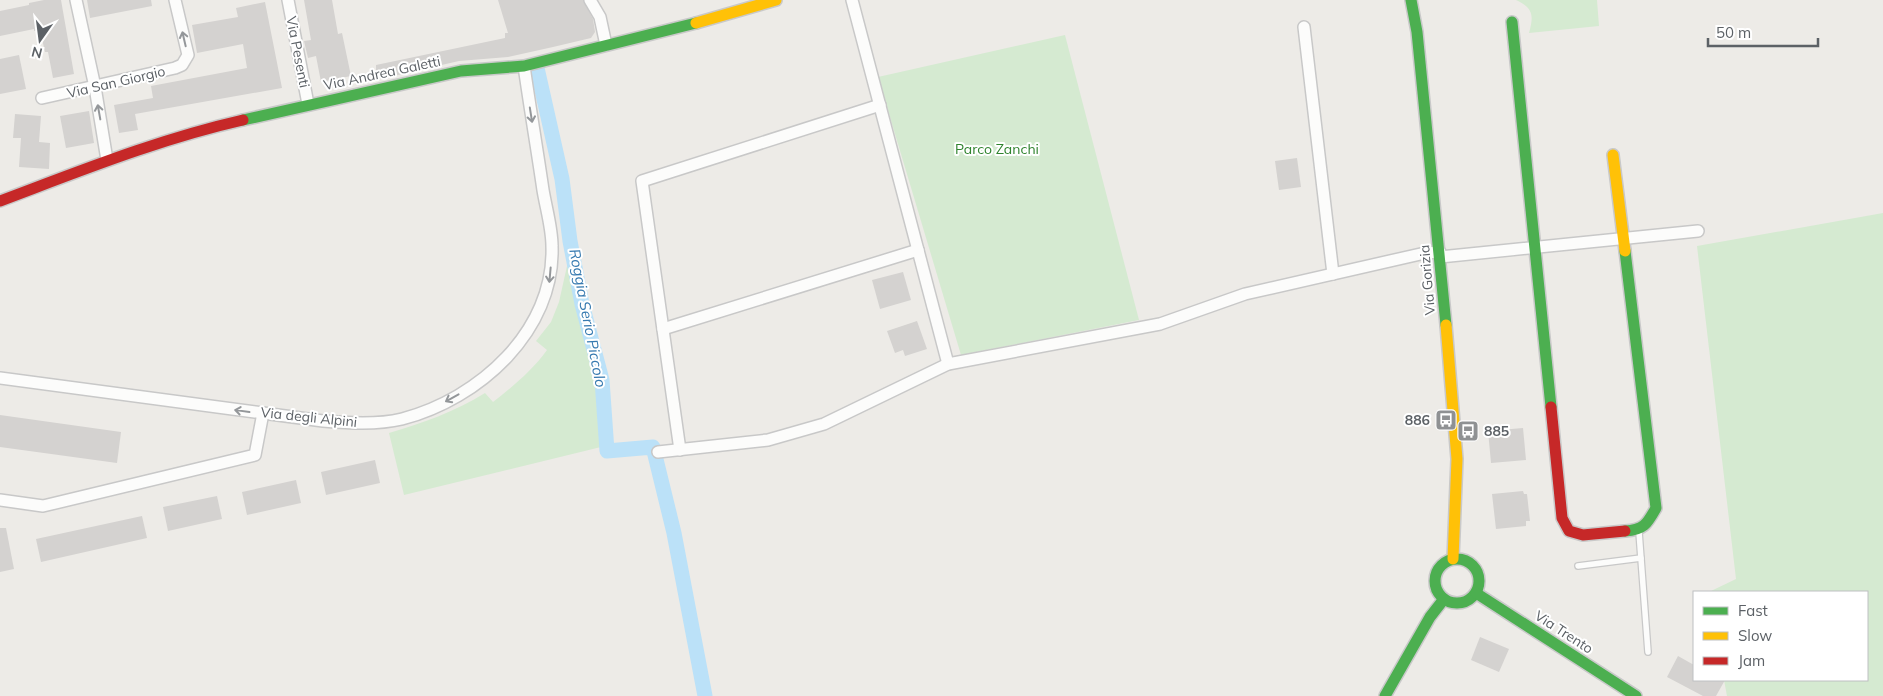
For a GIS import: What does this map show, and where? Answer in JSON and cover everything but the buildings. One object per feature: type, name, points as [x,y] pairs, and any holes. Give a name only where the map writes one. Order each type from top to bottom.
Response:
[{"type":"street","points":[[76,0],[107,160]]},
{"type":"street","name":"Via San Giorgio","points":[[42,98],[182,65],[188,55],[175,0]]},
{"type":"street","name":"Via Pesenti","points":[[288,0],[308,104]]},
{"type":"street","points":[[590,0],[600,17],[606,45]]},
{"type":"street","name":"Via Andrea Galetti","points":[[0,201],[107,160],[216,126],[461,71],[524,66],[720,17],[776,0]]},
{"type":"street","points":[[852,0],[948,364]]},
{"type":"street","name":"Via Gorizia","points":[[1411,0],[1417,32],[1440,255],[1457,459],[1453,559]]},
{"type":"street","points":[[1512,22],[1562,518],[1569,531],[1583,535],[1639,530],[1649,521],[1656,508],[1613,156]]},
{"type":"street","points":[[1304,27],[1333,274]]},
{"type":"street","name":"Via degli Alpini","points":[[0,378],[354,424],[400,419],[432,409],[456,396],[502,363],[528,329],[540,308],[549,284],[552,246],[524,66]]},
{"type":"street","points":[[680,450],[642,181],[880,105]]},
{"type":"street","points":[[658,452],[768,440],[824,424],[948,364],[1160,324],[1245,294],[1426,253],[1440,255],[1698,231]]},
{"type":"street","points":[[663,329],[918,250]]},
{"type":"street","points":[[0,500],[43,506],[255,455],[263,413]]},
{"type":"street","points":[[1453,559],[1469,563],[1475,569],[1478,576],[1476,593],[1464,602],[1450,602],[1444,599],[1438,592],[1435,584],[1435,576],[1439,568],[1445,562],[1453,559]]},
{"type":"street","name":"Via Trento","points":[[1476,593],[1636,696]]},
{"type":"street","points":[[1385,696],[1430,617],[1444,599]]},
{"type":"lane","points":[[1639,530],[1648,652]]},
{"type":"lane","points":[[1578,566],[1641,558]]},
{"type":"green space","points":[[1516,0],[1597,0],[1599,26],[1529,33],[1531,13],[1526,6]]},
{"type":"green space","name":"Parco Zanchi","points":[[1065,35],[1139,320],[961,355],[878,77]]},
{"type":"green space","points":[[1883,213],[1883,696],[1727,696],[1724,681],[1868,681],[1868,591],[1711,591],[1736,579],[1697,246]]},
{"type":"green space","points":[[567,266],[572,267],[578,306],[597,378],[601,447],[404,495],[389,433],[450,411],[485,393],[493,402],[522,378],[547,350],[536,341],[551,322],[559,302]]},
{"type":"waterway","name":"Roggia Serio Piccolo","points":[[537,68],[562,179],[570,241],[582,304],[602,380],[607,451],[653,447],[674,533],[705,696]]},
{"type":"traffic: fast","points":[[1411,0],[1417,32],[1446,325]]},
{"type":"traffic: fast","points":[[1512,22],[1551,407]]},
{"type":"traffic: fast","points":[[243,120],[461,71],[524,66],[696,23]]},
{"type":"traffic: fast","points":[[1625,251],[1656,508],[1641,528],[1625,531]]},
{"type":"traffic: fast","points":[[1457,559],[1469,563],[1475,569],[1479,581],[1475,593],[1469,599],[1457,603],[1445,599],[1439,593],[1435,581],[1439,569],[1445,563],[1457,559]]},
{"type":"traffic: fast","points":[[1476,593],[1636,696]]},
{"type":"traffic: fast","points":[[1385,696],[1430,617],[1444,599]]},
{"type":"traffic: slow","points":[[696,23],[776,0]]},
{"type":"traffic: slow","points":[[1613,155],[1625,251]]},
{"type":"traffic: slow","points":[[1446,325],[1457,459],[1453,559]]},
{"type":"traffic: jam","points":[[0,201],[150,146],[243,120]]},
{"type":"traffic: jam","points":[[1551,407],[1562,518],[1569,531],[1583,535],[1625,531]]},
{"type":"place","name":"886","points":[[1446,420]]},
{"type":"place","name":"885","points":[[1468,431]]}]
